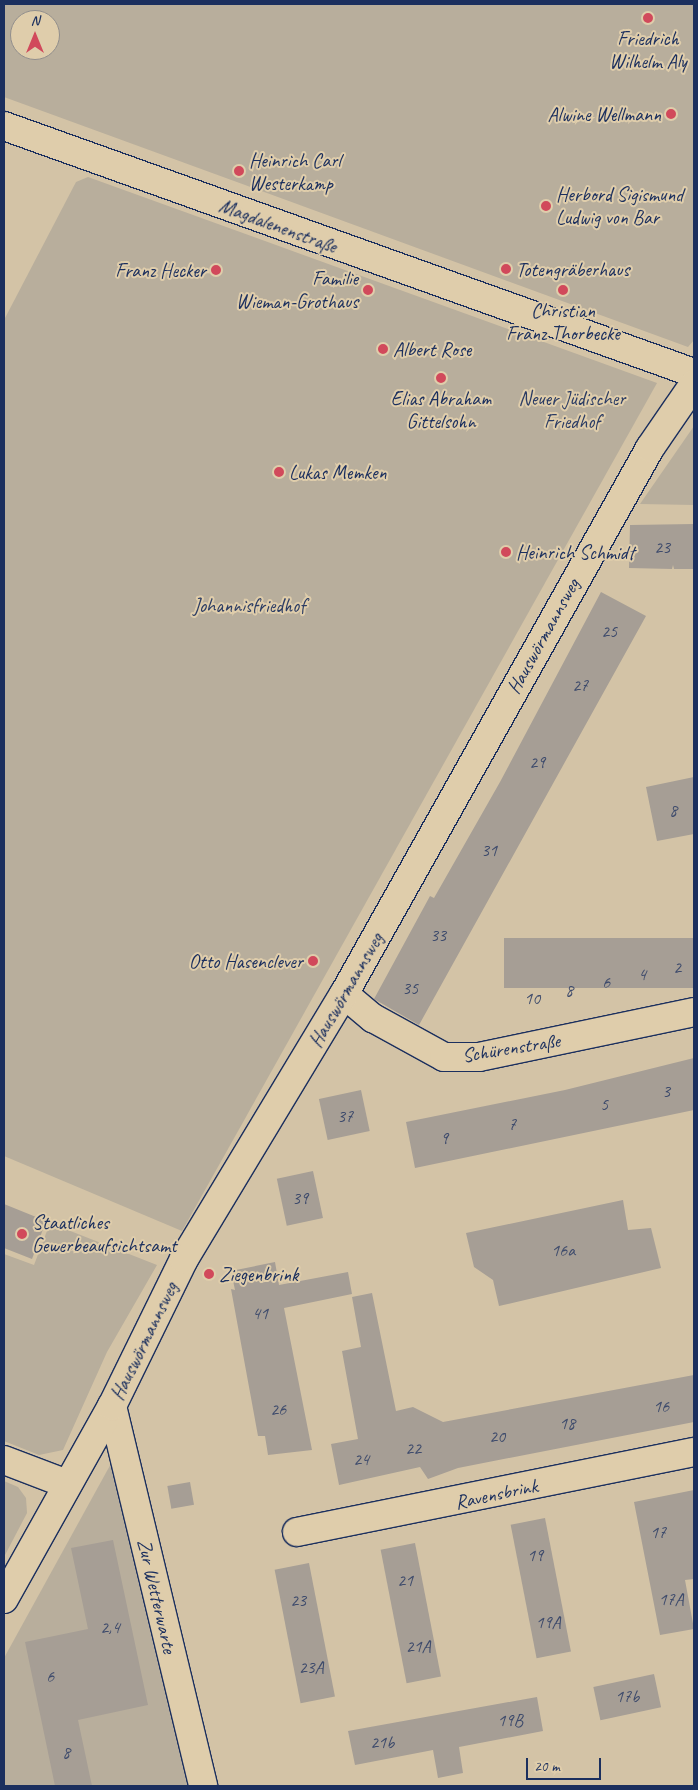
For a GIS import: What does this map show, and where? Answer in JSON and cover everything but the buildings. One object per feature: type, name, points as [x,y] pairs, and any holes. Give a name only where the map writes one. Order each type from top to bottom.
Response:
[{"type":"street","name":"Magdalenenstraße","points":[[4,126],[694,373]]},
{"type":"street","name":"Hauswörmannsweg","points":[[4,1600],[112,1406],[184,1259],[344,994],[624,494],[694,384]]},
{"type":"street","name":"Schürenstraße","points":[[344,994],[373,1018],[444,1057],[479,1057],[694,1012]]},
{"type":"street","name":"Zur Wetterwarte","points":[[112,1406],[203,1786]]},
{"type":"street","name":"Ravensbrink","points":[[297,1532],[694,1452]]},
{"type":"street","points":[[4,1460],[67,1484]]},
{"type":"green space","points":[[4,4],[694,4],[694,340],[688,347],[4,97]]},
{"type":"green space","name":"Johannisfriedhof","points":[[88,177],[657,383],[182,1231],[4,1156],[4,320],[76,182]]},
{"type":"green space","points":[[694,426],[694,505],[640,504]]},
{"type":"green space","points":[[50,1223],[157,1265],[107,1352],[63,1450],[39,1455],[4,1441],[4,1254],[34,1265]]},
{"type":"green space","points":[[113,1460],[191,1786],[4,1786],[4,1658]]},
{"type":"green space","points":[[4,1481],[18,1487],[26,1498],[27,1513],[4,1557]]},
{"type":"place","name":"Friedrich Wilhelm Aly","points":[[648,18]]},
{"type":"place","name":"Alwine Wellmann","points":[[671,114]]},
{"type":"place","name":"Heinrich Carl Westerkamp","points":[[239,171]]},
{"type":"place","name":"Herbord Sigismund Ludwig von Bar","points":[[546,206]]},
{"type":"place","name":"Totengräberhaus","points":[[506,269]]},
{"type":"place","name":"Franz Hecker","points":[[216,270]]},
{"type":"place","name":"Familie Wieman-Grothaus","points":[[368,290]]},
{"type":"place","name":"Christian Franz Thorbecke","points":[[563,290]]},
{"type":"place","name":"Albert Rose","points":[[383,349]]},
{"type":"place","name":"Elias Abraham Gittelsohn","points":[[441,378]]},
{"type":"place","name":"Lukas Memken","points":[[279,472]]},
{"type":"place","name":"Heinrich Schmidt","points":[[506,552]]},
{"type":"place","name":"Otto Hasenclever","points":[[313,961]]},
{"type":"place","name":"Staatliches Gewerbeaufsichtsamt","points":[[22,1234]]},
{"type":"place","name":"Ziegenbrink","points":[[209,1274]]},
{"type":"park label","name":"Neuer Jüdischer Friedhof","points":[[572,410]]}]
